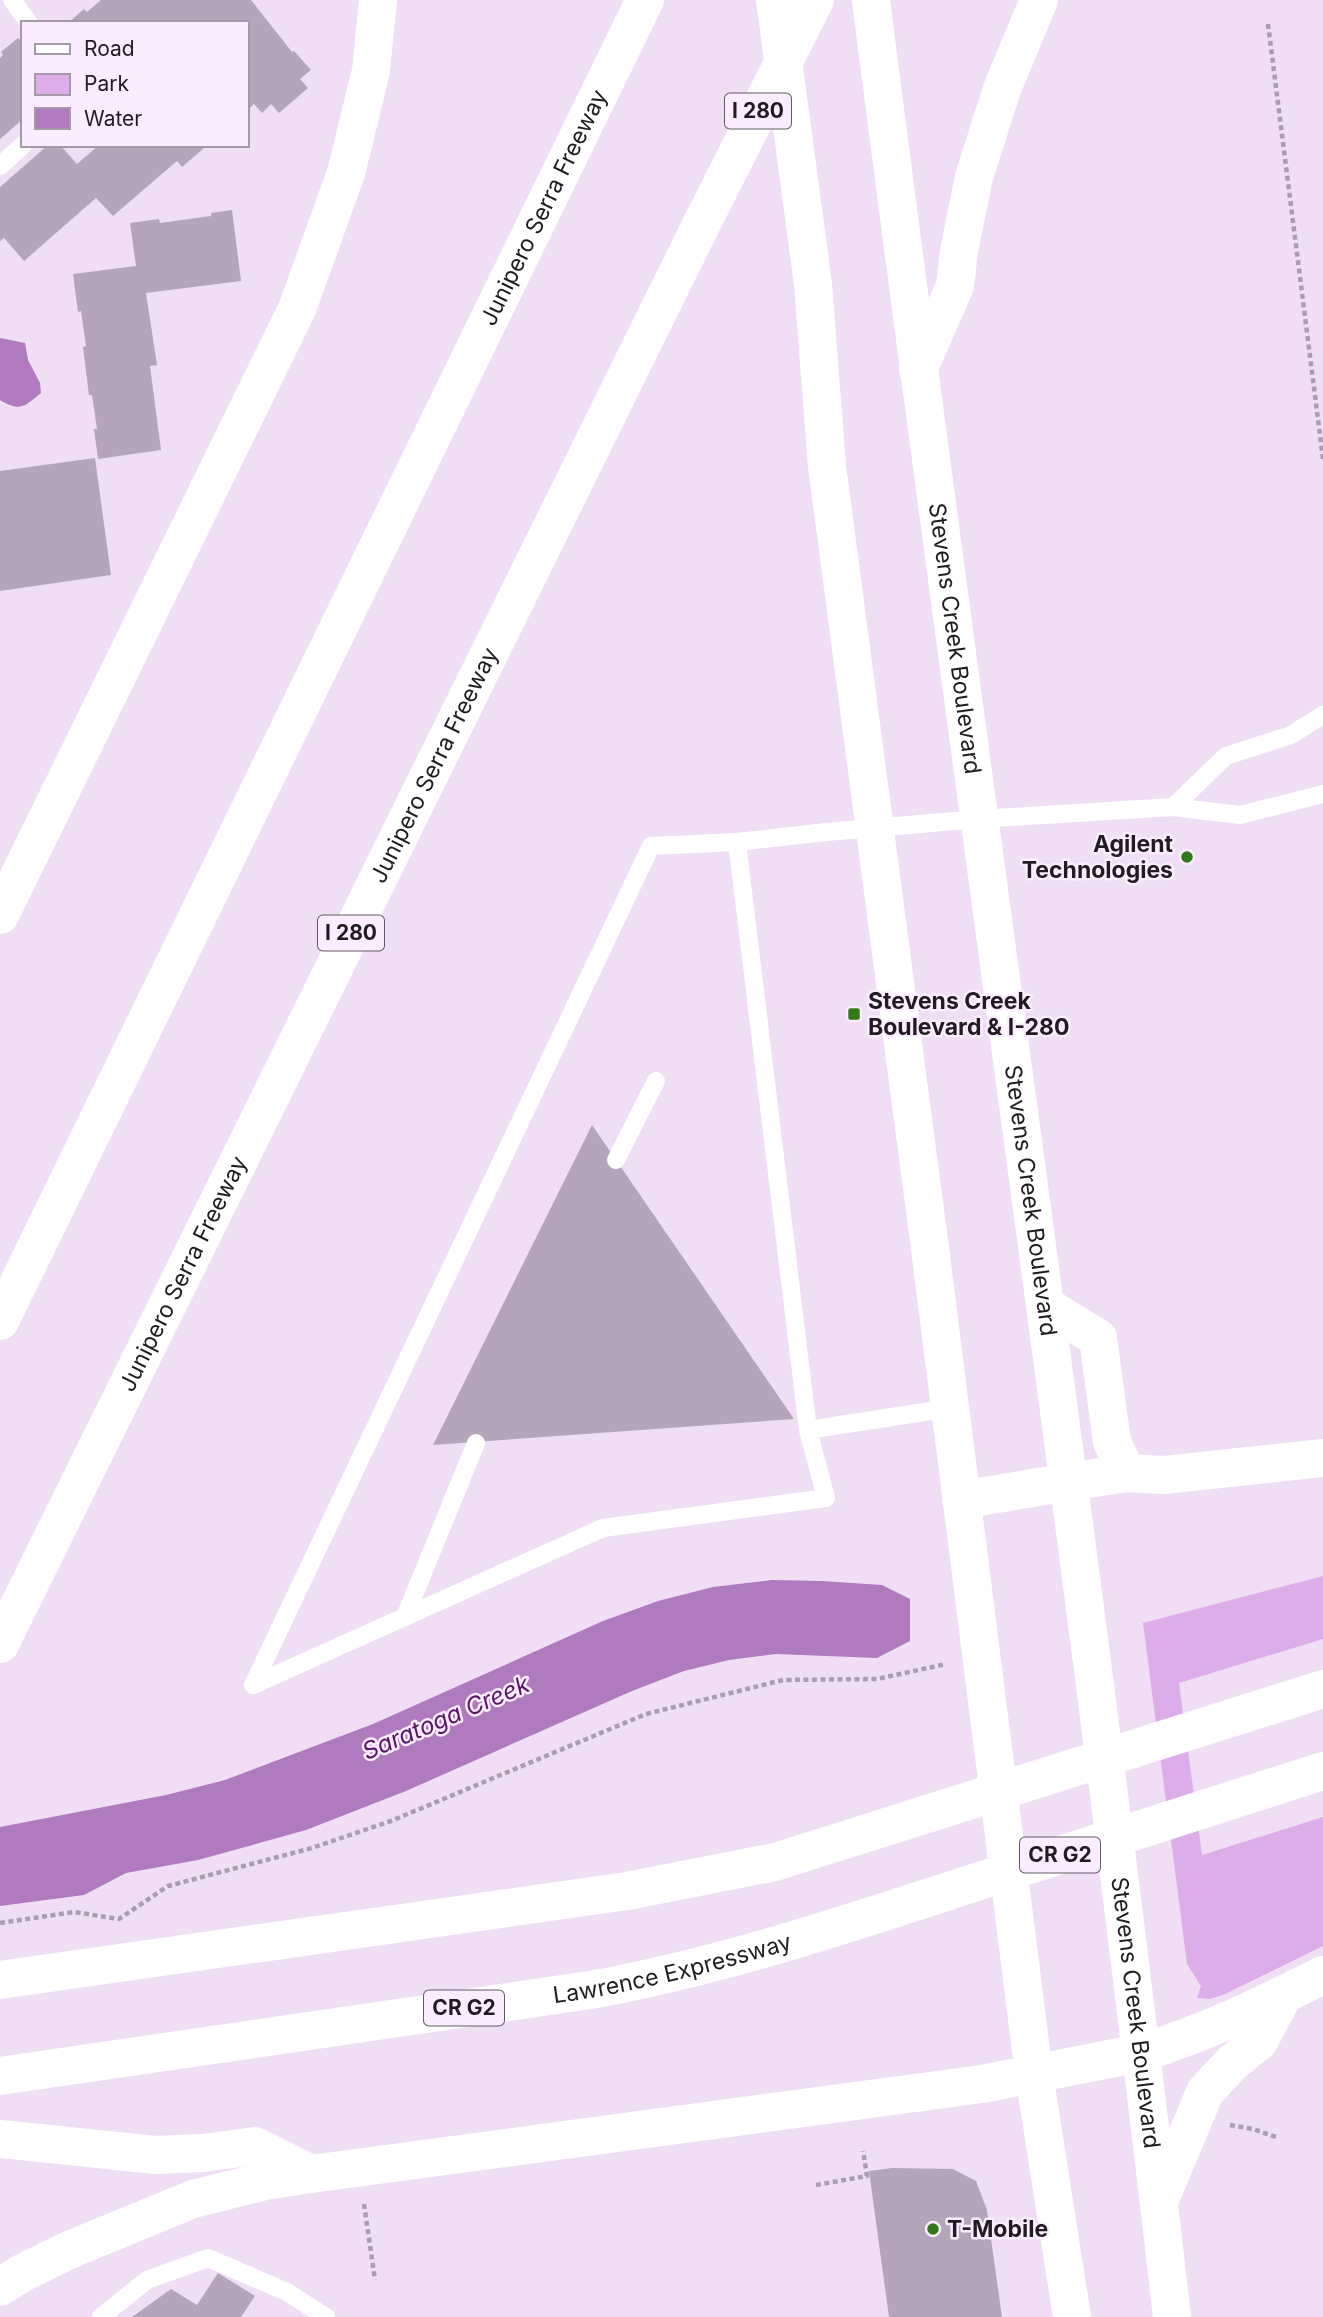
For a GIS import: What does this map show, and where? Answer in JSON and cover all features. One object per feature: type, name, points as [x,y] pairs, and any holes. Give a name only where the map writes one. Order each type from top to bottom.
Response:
[{"type":"main road","points":[[0,915],[296,309],[346,173],[371,71],[378,0]]},
{"type":"main road","name":"Junipero Serra Freeway","points":[[0,1321],[645,0]]},
{"type":"main road","points":[[775,0],[813,284],[825,457],[1034,2074],[1072,2317]]},
{"type":"main road","name":"Junipero Serra Freeway","points":[[0,1644],[702,223],[815,0]]},
{"type":"main road","name":"Stevens Creek Boulevard","points":[[871,0],[918,370],[1069,1482],[1172,2317]]},
{"type":"main road","points":[[918,370],[955,286],[974,177],[1002,89],[1039,0]]},
{"type":"main road","points":[[1046,1306],[1098,1338],[1112,1442],[1127,1473]]},
{"type":"main road","points":[[961,1500],[1127,1473],[1164,1475],[1323,1458]]},
{"type":"main road","points":[[0,1980],[627,1891],[775,1862],[1323,1689]]},
{"type":"main road","name":"Lawrence Expressway","points":[[0,2076],[651,1979],[920,1901],[1323,1771]]},
{"type":"main road","points":[[0,2287],[69,2250],[193,2199],[265,2181],[969,2086],[1034,2074],[1140,2053],[1190,2038],[1323,1975]]},
{"type":"main road","points":[[1159,2202],[1205,2092],[1232,2063],[1259,2041],[1284,1994]]},
{"type":"main road","points":[[0,2140],[156,2155],[204,2153],[255,2146],[311,2174]]},
{"type":"lane","points":[[12,0],[28,21]]},
{"type":"lane","points":[[0,166],[21,147]]},
{"type":"lane","points":[[1173,807],[1226,756],[1291,735],[1323,715]]},
{"type":"lane","points":[[737,842],[808,1430],[825,1498],[603,1528],[253,1685],[651,846],[737,842],[978,819],[1173,807],[1240,815],[1323,794]]},
{"type":"lane","points":[[616,1160],[656,1082]]},
{"type":"lane","points":[[808,1430],[950,1408]]},
{"type":"lane","points":[[405,1617],[476,1443]]},
{"type":"lane","points":[[101,2317],[147,2280],[208,2258],[287,2292],[326,2317]]},
{"type":"path","points":[[1268,24],[1323,459]]},
{"type":"path","points":[[0,1923],[74,1912],[119,1919],[168,1886],[312,1848],[391,1821],[646,1714],[783,1680],[877,1679],[981,1657]]},
{"type":"path","points":[[1219,2124],[1253,2129],[1276,2137]]},
{"type":"path","points":[[816,2185],[867,2176],[863,2151]]},
{"type":"path","points":[[363,2204],[375,2280]]},
{"type":"green space","points":[[1323,1576],[1323,1639],[1179,1683],[1202,1855],[1323,1817],[1323,1946],[1225,1994],[1210,1999],[1197,1998],[1201,1986],[1187,1964],[1143,1623]]},
{"type":"water","points":[[0,338],[25,343],[28,360],[40,383],[41,393],[22,406],[12,406],[0,400]]},
{"type":"water","name":"Saratoga Creek","points":[[772,1580],[882,1585],[910,1599],[910,1641],[877,1658],[776,1654],[729,1660],[684,1671],[632,1691],[406,1791],[306,1830],[198,1860],[126,1873],[84,1895],[0,1906],[0,1827],[166,1795],[225,1780],[373,1724],[603,1621],[658,1601],[713,1587]]},
{"type":"building","points":[[101,0],[251,0],[292,52],[294,51],[311,70],[300,79],[308,88],[279,113],[271,104],[262,113],[254,104],[248,110],[248,21],[70,21],[84,9],[87,12]]},
{"type":"building","points":[[18,38],[21,41],[21,121],[0,139],[0,58],[3,55],[1,52]]},
{"type":"building","points":[[46,147],[62,147],[77,164],[97,147],[204,148],[182,167],[177,161],[113,216],[96,198],[24,261],[4,238],[0,241],[0,187]]},
{"type":"building","points":[[232,210],[241,281],[146,293],[157,365],[150,366],[161,450],[98,459],[94,429],[97,429],[92,395],[89,395],[83,347],[86,346],[73,274],[136,266],[130,223],[159,219],[160,223],[211,216],[211,213]]},
{"type":"building","points":[[95,458],[111,575],[0,591],[0,471]]},
{"type":"building","points":[[592,1125],[794,1419],[433,1445]]},
{"type":"building","points":[[892,2168],[953,2169],[976,2181],[987,2210],[1002,2317],[889,2317],[869,2171]]},
{"type":"building","points":[[218,2273],[255,2296],[241,2317],[132,2317],[171,2289],[197,2305]]},
{"type":"place","name":"Agilent Technologies","points":[[1187,857]]},
{"type":"place","name":"Stevens Creek Boulevard & I-280","points":[[854,1014]]},
{"type":"place","name":"T-Mobile","points":[[933,2229]]}]
